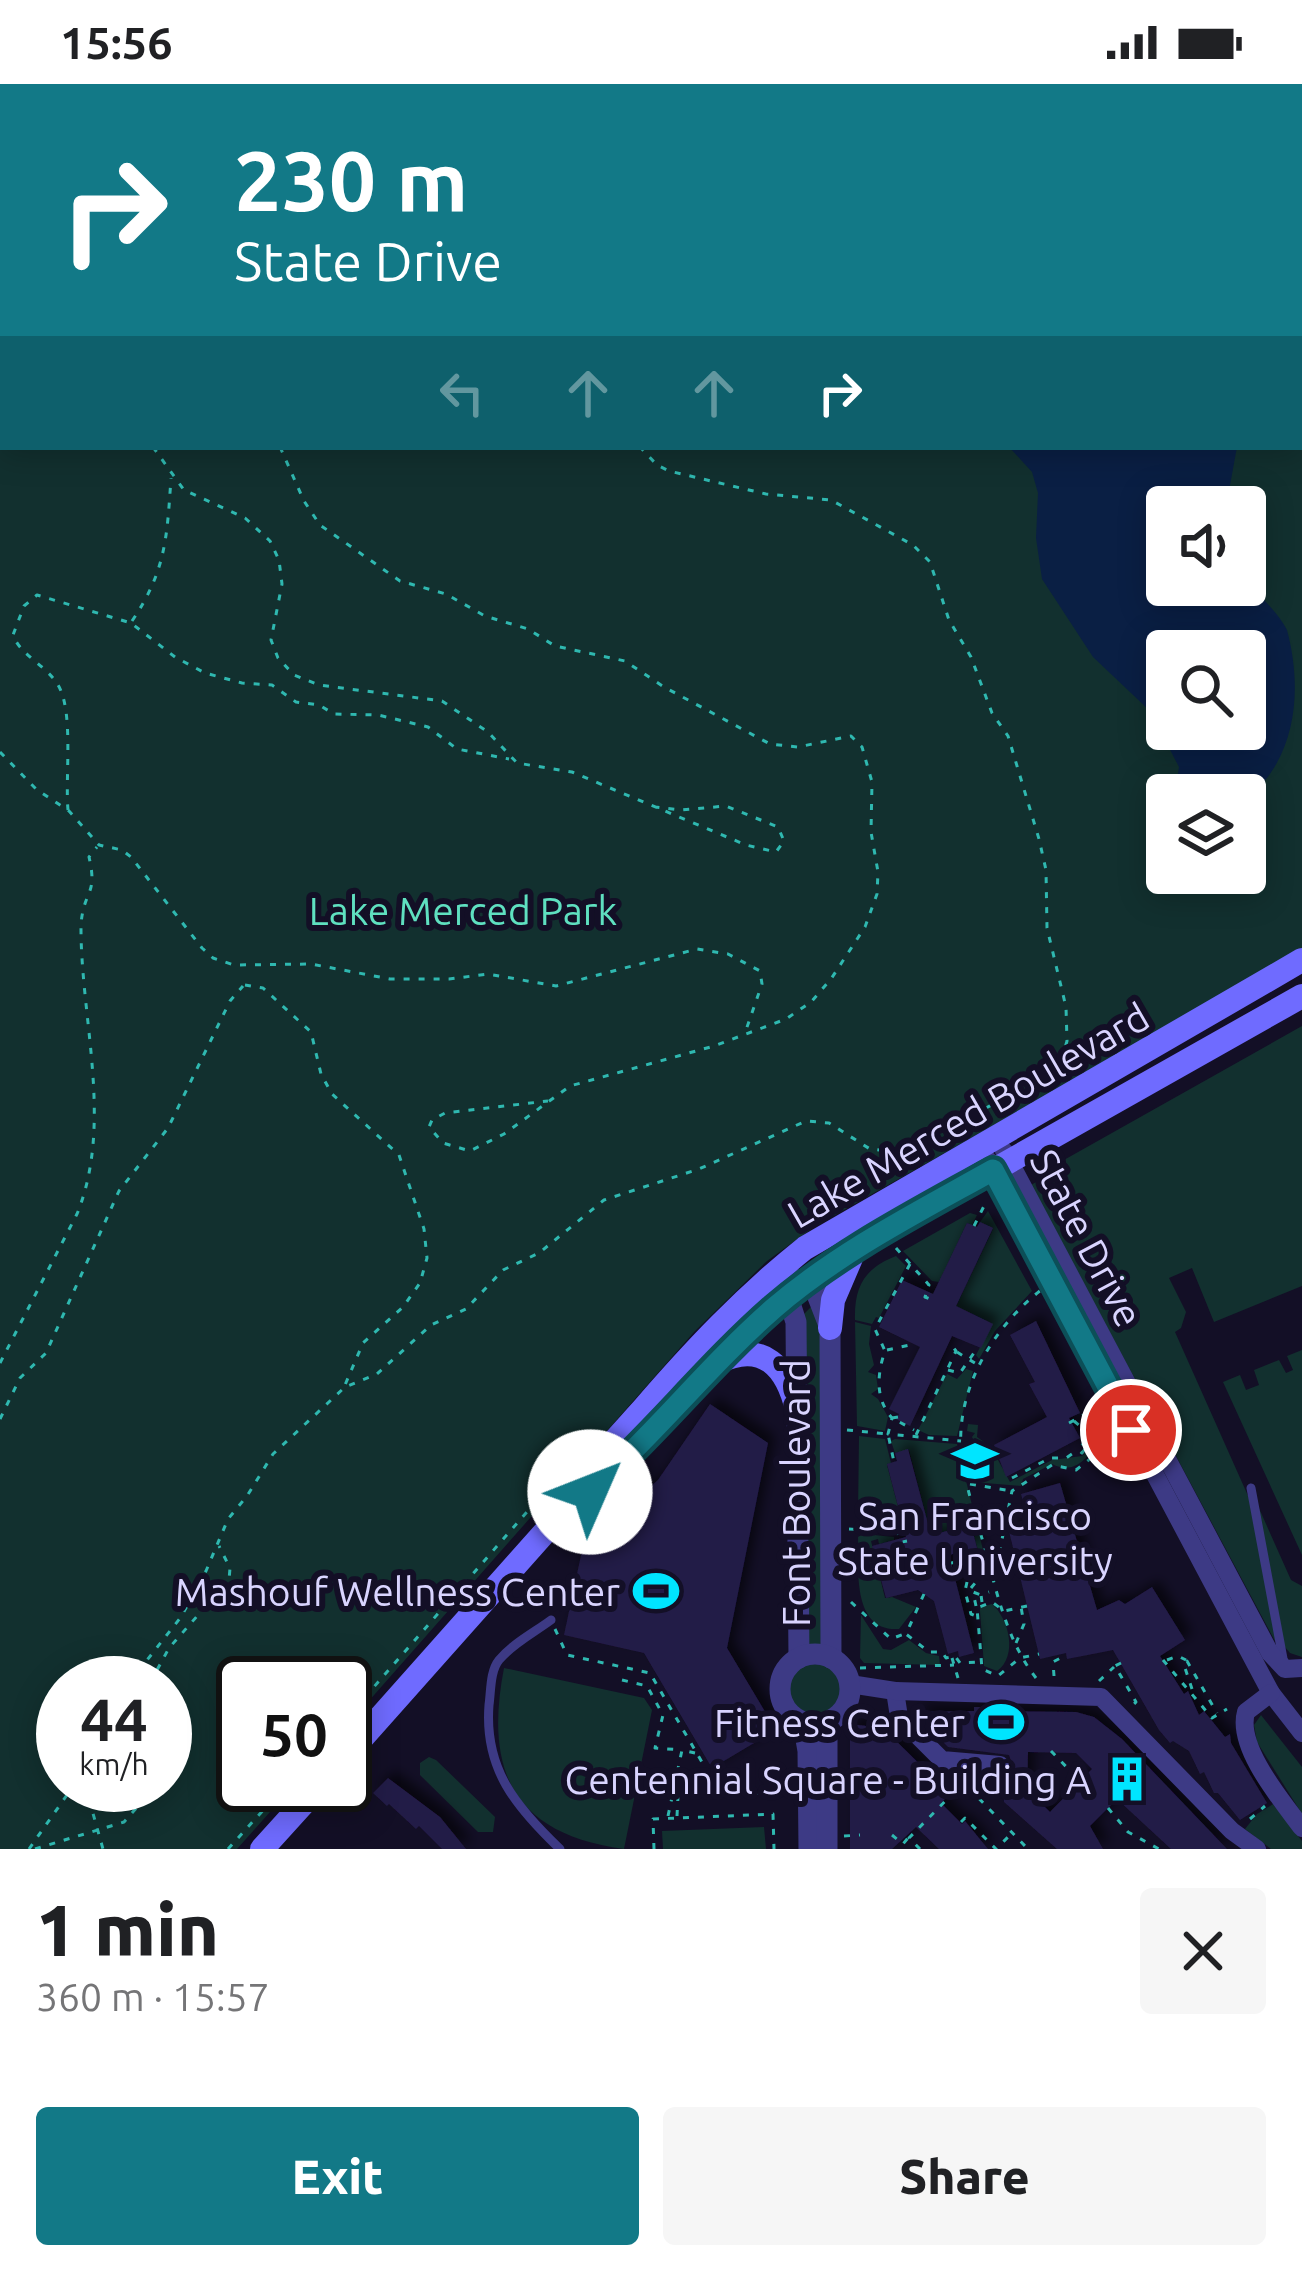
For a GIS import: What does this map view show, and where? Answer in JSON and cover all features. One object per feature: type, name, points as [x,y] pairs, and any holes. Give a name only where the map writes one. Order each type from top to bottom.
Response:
[{"type":"main road","name":"Lake Merced Boulevard","points":[[553,1523],[602,1481],[790,1283],[801,1251],[1302,960]]},
{"type":"main road","name":"Lake Merced Boulevard","points":[[372,1726],[553,1523],[590,1469],[714,1330],[1302,996]]},
{"type":"main road","points":[[830,1328],[835,1292],[854,1249]]},
{"type":"main road","points":[[716,1364],[745,1353],[768,1360],[787,1377],[797,1410]]},
{"type":"main road","points":[[262,1849],[296,1812]]},
{"type":"street","name":"State Drive","points":[[988,1141],[1262,1639],[1293,1669]]},
{"type":"street","name":"State Drive","points":[[1001,1166],[1053,1282],[1271,1694],[1302,1733]]},
{"type":"street","name":"Font Boulevard","points":[[790,1283],[830,1328],[831,1658]]},
{"type":"street","name":"Font Boulevard","points":[[790,1283],[796,1322],[799,1658]]},
{"type":"street","points":[[853,1676],[845,1707],[827,1722],[803,1722],[789,1712],[781,1696],[782,1678],[799,1658],[815,1654],[831,1658],[853,1676],[895,1690],[1102,1696],[1257,1849]]},
{"type":"street","points":[[895,1690],[899,1717],[942,1760],[1000,1765]]},
{"type":"street","points":[[1271,1694],[1246,1712],[1246,1734],[1265,1779],[1302,1828]]},
{"type":"street","points":[[803,1722],[808,1751],[809,1849]]},
{"type":"street","points":[[827,1722],[832,1843]]},
{"type":"lane","points":[[1251,1488],[1293,1669]]},
{"type":"lane","points":[[551,1620],[500,1659],[494,1670],[488,1726],[492,1758],[505,1790],[560,1849]]},
{"type":"path","points":[[0,146],[0,203]]},
{"type":"path","points":[[155,450],[171,476],[198,499],[245,518],[272,544],[282,588],[271,640],[278,658],[294,675],[319,685],[442,701],[488,732],[517,764],[572,772],[687,824],[758,849],[776,852],[784,842],[778,827],[738,809],[655,807]]},
{"type":"path","points":[[281,450],[320,525],[400,581],[446,594],[481,614],[528,628],[558,647],[625,661],[767,742],[798,747],[844,736],[860,742],[872,782],[871,832],[878,872],[871,914],[815,998],[794,1015],[652,1065],[579,1083],[470,1151],[449,1147],[430,1130],[432,1120],[446,1113],[548,1101]]},
{"type":"path","points":[[150,1656],[181,1617],[227,1519],[243,1503],[270,1457],[345,1387],[388,1366],[431,1325],[466,1309],[502,1270],[539,1253],[604,1200],[734,1156],[806,1121],[829,1123],[870,1149],[905,1153],[1042,1078],[1059,1063],[1066,1047],[1062,983],[1045,915],[1046,870],[1022,777],[971,657],[949,620],[928,559],[913,545],[843,505],[766,494],[669,471],[643,450]]},
{"type":"path","points":[[131,623],[160,571],[169,527],[171,476]]},
{"type":"path","points":[[69,812],[64,700],[44,667],[16,644],[15,625],[26,602],[37,595],[131,623],[205,673],[272,685],[296,702],[322,706],[334,714],[377,715],[428,727],[457,749],[511,759]]},
{"type":"path","points":[[0,752],[99,845],[127,853],[194,940],[213,958],[228,964],[311,964],[404,980],[488,974],[556,986],[697,949],[713,950],[743,959],[760,971],[759,997],[746,1032]]},
{"type":"path","points":[[0,1364],[66,1237],[86,1187],[93,1113],[81,924],[95,879],[89,856],[99,845]]},
{"type":"path","points":[[0,1419],[19,1380],[46,1353],[124,1182],[168,1129],[233,995],[251,984],[262,988],[308,1029],[332,1094],[396,1149],[424,1229],[427,1258],[420,1282],[403,1307],[364,1343],[345,1387]]},
{"type":"path","points":[[974,1226],[986,1202]]},
{"type":"path","points":[[896,1248],[929,1285],[925,1297],[930,1299]]},
{"type":"path","points":[[910,1264],[875,1329],[885,1351],[879,1368],[880,1401],[916,1434]]},
{"type":"path","points":[[1049,1694],[1020,1658],[995,1586],[962,1457],[964,1412],[978,1365],[1004,1325],[1053,1282]]},
{"type":"path","points":[[949,1342],[978,1365]]},
{"type":"path","points":[[885,1351],[914,1344]]},
{"type":"path","points":[[946,1370],[960,1372],[978,1347]]},
{"type":"path","points":[[916,1434],[956,1351]]},
{"type":"path","points":[[1012,1478],[1078,1450],[1091,1435],[1071,1422],[1114,1397]]},
{"type":"path","points":[[1088,1413],[1109,1442]]},
{"type":"path","points":[[893,1462],[889,1434],[895,1418]]},
{"type":"path","points":[[831,1429],[963,1441]]},
{"type":"path","points":[[968,1483],[1012,1491],[1022,1488],[1024,1480],[1052,1465],[1076,1470],[1131,1430]]},
{"type":"path","points":[[1078,1450],[1082,1453],[1099,1432]]},
{"type":"path","points":[[972,1590],[999,1554],[1012,1491]]},
{"type":"path","points":[[832,1528],[896,1532],[902,1542],[907,1541]]},
{"type":"path","points":[[164,1656],[229,1580],[230,1568],[217,1545]]},
{"type":"path","points":[[980,1607],[954,1563],[989,1563]]},
{"type":"path","points":[[967,1582],[971,1614],[978,1617]]},
{"type":"path","points":[[980,1595],[995,1586]]},
{"type":"path","points":[[972,1590],[980,1595]]},
{"type":"path","points":[[989,1592],[992,1602],[1004,1611]]},
{"type":"path","points":[[832,1603],[853,1602],[891,1639],[906,1634],[924,1594]]},
{"type":"path","points":[[980,1595],[982,1669],[998,1676],[1020,1658],[1039,1654]]},
{"type":"path","points":[[980,1607],[992,1602]]},
{"type":"path","points":[[1004,1611],[1024,1606],[1024,1624],[1015,1644]]},
{"type":"path","points":[[551,1620],[567,1655],[650,1673],[720,1793],[783,1794]]},
{"type":"path","points":[[906,1634],[929,1652],[955,1655],[960,1663],[981,1662]]},
{"type":"path","points":[[1049,1694],[1054,1662],[1066,1655]]},
{"type":"path","points":[[1218,1714],[1187,1660],[1178,1656],[1165,1660],[1212,1718],[1228,1709],[1246,1712]]},
{"type":"path","points":[[853,1676],[954,1665],[951,1657]]},
{"type":"path","points":[[1187,1660],[1184,1664],[1192,1690]]},
{"type":"path","points":[[1099,1683],[1115,1666]]},
{"type":"path","points":[[622,1680],[646,1686],[663,1715],[655,1748],[697,1753]]},
{"type":"path","points":[[668,1818],[682,1750]]},
{"type":"path","points":[[1051,1750],[1080,1781]]},
{"type":"path","points":[[942,1760],[1028,1849]]},
{"type":"path","points":[[677,1818],[678,1796],[710,1775]]},
{"type":"path","points":[[892,1835],[903,1844],[963,1782]]},
{"type":"path","points":[[1237,1834],[1255,1813],[1279,1797]]},
{"type":"path","points":[[1108,1808],[1128,1832],[1159,1849]]},
{"type":"path","points":[[32,1849],[56,1812]]},
{"type":"path","points":[[94,1812],[103,1849]]},
{"type":"path","points":[[32,1849],[100,1832],[136,1812]]},
{"type":"path","points":[[228,1849],[262,1812]]},
{"type":"path","points":[[655,1849],[653,1819],[773,1814],[774,1849]]},
{"type":"path","points":[[961,1822],[965,1819],[996,1849],[1011,1834]]},
{"type":"path","points":[[832,1843],[860,1835]]},
{"type":"path","points":[[908,1838],[920,1849]]},
{"type":"green space","name":"Lake Merced Park","points":[[0,450],[1302,450],[1302,950],[814,1227],[767,1261],[694,1332],[372,1697],[372,1656],[216,1656],[216,1812],[270,1812],[237,1849],[0,1849]]},
{"type":"green space","points":[[1302,1026],[1302,1286],[1214,1322],[1192,1268],[1169,1278],[1186,1312],[1175,1332],[1249,1498],[1278,1635],[1275,1641],[1031,1185],[1057,1170],[1055,1165]]},
{"type":"green space","points":[[988,1211],[1032,1291],[995,1331],[979,1359],[976,1355],[992,1324],[956,1306],[993,1229],[980,1222]]},
{"type":"green space","points":[[970,1213],[977,1215],[972,1225],[967,1223],[939,1282],[932,1281],[903,1251]]},
{"type":"green space","points":[[896,1256],[906,1266],[879,1318],[872,1324],[855,1320],[864,1280],[876,1266]]},
{"type":"green space","points":[[814,1304],[820,1316],[823,1646],[806,1646],[804,1314]]},
{"type":"green space","points":[[855,1322],[871,1326],[874,1365],[868,1372],[876,1375],[878,1389],[871,1394],[888,1417],[885,1431],[857,1426]]},
{"type":"green space","points":[[1302,1350],[1302,1555],[1223,1382],[1240,1375],[1246,1390],[1259,1385],[1254,1370],[1279,1360],[1286,1373],[1293,1370],[1287,1356]]},
{"type":"green space","points":[[966,1369],[973,1371],[957,1436],[918,1430],[947,1374],[957,1379]]},
{"type":"green space","points":[[968,1424],[978,1425],[977,1437],[991,1447],[1010,1482],[1052,1460],[1082,1456],[1097,1441],[1079,1464],[1067,1468],[1052,1464],[1023,1479],[1021,1486],[973,1482],[965,1443],[970,1452],[978,1448],[972,1437],[975,1433],[967,1431]]},
{"type":"green space","points":[[859,1436],[885,1439],[900,1528],[868,1527],[866,1516],[858,1514]]},
{"type":"green space","points":[[891,1441],[957,1444],[984,1554],[979,1554],[971,1525],[931,1535],[909,1450],[895,1453]]},
{"type":"green space","points":[[1258,1506],[1291,1580],[1302,1586],[1302,1657],[1284,1646]]},
{"type":"green space","points":[[858,1537],[894,1537],[879,1544],[878,1539],[871,1541],[885,1598],[916,1607],[899,1629],[883,1627],[865,1609],[858,1565]]},
{"type":"green space","points":[[992,1604],[1009,1638],[1007,1656],[997,1671],[984,1666],[980,1607]]},
{"type":"green space","points":[[861,1615],[883,1649],[909,1640],[939,1656],[940,1665],[864,1663],[860,1658]]},
{"type":"green space","points":[[815,1662],[834,1670],[842,1689],[834,1708],[815,1716],[796,1708],[788,1689],[796,1670]]},
{"type":"green space","points":[[504,1668],[644,1698],[652,1710],[624,1849],[556,1829],[515,1792],[499,1738]]},
{"type":"green space","points":[[1261,1715],[1302,1767],[1302,1814],[1257,1742],[1254,1725]]},
{"type":"green space","points":[[429,1757],[495,1817],[493,1832],[478,1832],[420,1775],[420,1763]]},
{"type":"green space","points":[[1273,1804],[1302,1841],[1302,1849],[1271,1849],[1245,1829]]},
{"type":"green space","points":[[764,1827],[766,1849],[663,1849],[662,1831]]},
{"type":"water","points":[[1012,450],[1236,450],[1230,486],[1146,486],[1146,606],[1266,606],[1266,602],[1278,616],[1292,651],[1295,696],[1287,739],[1266,778],[1266,774],[1178,774],[1170,750],[1266,750],[1266,630],[1146,630],[1146,707],[1093,657],[1042,579],[1036,538],[1038,493],[1032,472]]},
{"type":"building","points":[[980,1222],[993,1228],[956,1306],[993,1324],[981,1348],[952,1336],[910,1426],[889,1409],[920,1347],[879,1327],[902,1280],[933,1294],[967,1223],[977,1227]]},
{"type":"building","points":[[1036,1321],[1080,1413],[1069,1418],[1080,1438],[1006,1477],[994,1445],[1047,1417],[1010,1335]]},
{"type":"building","name":"Mashouf Wellness Center","points":[[710,1404],[768,1443],[727,1648],[776,1730],[712,1768],[644,1653],[564,1635],[583,1546],[658,1480]]},
{"type":"building","points":[[908,1449],[931,1535],[971,1525],[977,1548],[949,1555],[974,1653],[948,1654],[934,1601],[918,1590],[886,1598],[872,1546],[906,1537],[887,1464],[897,1461],[895,1453]]},
{"type":"building","points":[[1060,1483],[1097,1610],[1119,1600],[1125,1604],[1152,1587],[1185,1640],[1160,1656],[1184,1694],[1188,1691],[1199,1715],[1204,1711],[1225,1737],[1230,1734],[1267,1803],[1240,1820],[1214,1793],[1189,1751],[1170,1743],[1159,1730],[1113,1650],[1040,1659],[1009,1531],[1030,1526],[1021,1494]]},
{"type":"building","name":"Centennial Square - Building A","points":[[974,1707],[986,1707],[986,1711],[1076,1712],[1094,1717],[1122,1739],[1227,1849],[1171,1849],[1117,1799],[1090,1826],[1103,1849],[1057,1849],[1004,1802],[1002,1778],[1013,1767],[1009,1755],[948,1747],[913,1712],[974,1711]],"holes":[[[1028,1752],[1076,1753],[1092,1769],[1050,1812],[1027,1789]]]},
{"type":"building","points":[[850,1724],[883,1728],[950,1794],[941,1803],[962,1824],[965,1821],[988,1849],[939,1849],[916,1827],[892,1849],[850,1849]]},
{"type":"building","points":[[388,1778],[440,1817],[466,1849],[442,1849],[419,1826],[416,1829],[387,1806],[373,1793]]},
{"type":"place","name":"San Francisco State University","points":[[975,1461]]},
{"type":"place","name":"Mashouf Wellness Center","points":[[656,1591]]},
{"type":"place","name":"Fitness Center","points":[[1001,1722]]},
{"type":"place","name":"Centennial Square - Building A","points":[[1127,1779]]},
{"type":"route","points":[[590,1492],[739,1340],[788,1297],[854,1249],[993,1170],[1131,1430]]}]
